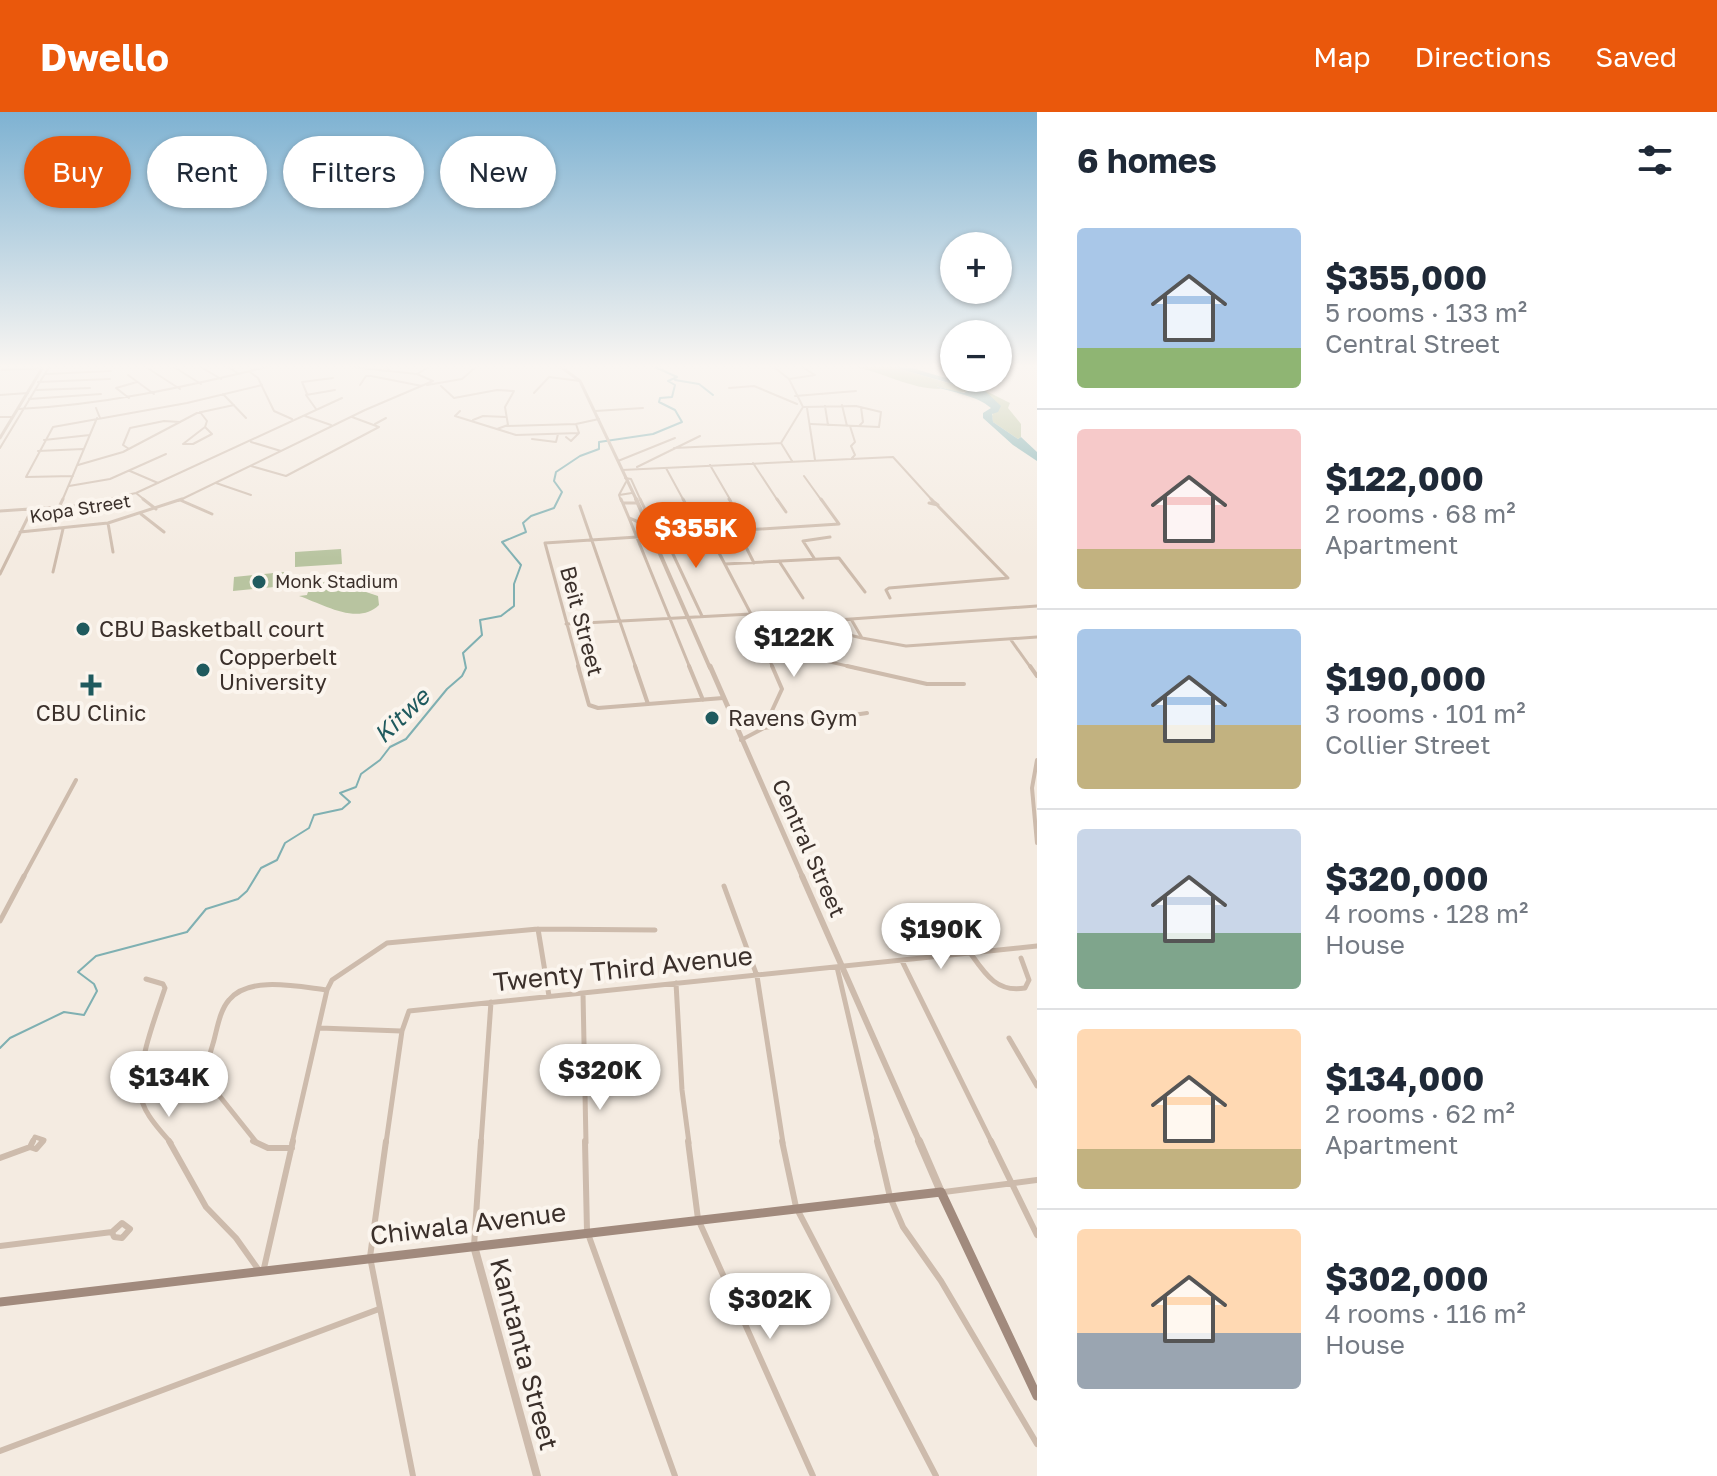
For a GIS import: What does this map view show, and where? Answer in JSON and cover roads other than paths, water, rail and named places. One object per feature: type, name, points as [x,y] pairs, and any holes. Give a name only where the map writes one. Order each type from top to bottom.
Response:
[{"type":"main road","name":"Chiwala Avenue","points":[[0,1302],[941,1192]]},
{"type":"main road","name":"Central Street","points":[[941,1192],[1037,1396]]},
{"type":"street","points":[[48,431],[27,478],[73,476]]},
{"type":"street","points":[[59,507],[92,431]]},
{"type":"street","points":[[129,431],[123,445],[129,449]]},
{"type":"street","points":[[78,465],[97,463],[164,431]]},
{"type":"street","points":[[201,431],[183,444],[190,445],[211,436],[207,431]]},
{"type":"street","points":[[0,511],[89,504],[136,493],[271,431]]},
{"type":"street","name":"Kopa Street","points":[[20,532],[108,523],[156,509],[322,431]]},
{"type":"street","points":[[251,466],[283,477],[373,431]]},
{"type":"street","points":[[501,431],[519,436],[579,433]]},
{"type":"street","name":"Central Street","points":[[605,431],[646,525],[654,536],[839,967],[941,1192]]},
{"type":"street","points":[[781,443],[789,431]]},
{"type":"street","points":[[812,431],[815,460]]},
{"type":"street","points":[[850,431],[855,442],[851,447],[855,455],[852,458]]},
{"type":"street","points":[[566,437],[571,441],[579,433]]},
{"type":"street","points":[[532,439],[556,442],[558,434]]},
{"type":"street","points":[[44,440],[90,435]]},
{"type":"street","points":[[635,469],[700,436]]},
{"type":"street","points":[[618,461],[675,438]]},
{"type":"street","points":[[249,441],[281,451]]},
{"type":"street","points":[[674,448],[781,443]]},
{"type":"street","points":[[781,443],[792,461]]},
{"type":"street","points":[[38,451],[84,449]]},
{"type":"street","points":[[69,486],[102,481],[166,454]]},
{"type":"street","points":[[622,470],[893,457],[1008,578],[889,588],[886,590],[890,598]]},
{"type":"street","points":[[753,463],[786,512]]},
{"type":"street","points":[[710,465],[737,512]]},
{"type":"street","points":[[666,468],[701,533]]},
{"type":"street","points":[[130,471],[159,483]]},
{"type":"street","points":[[590,540],[839,524],[804,476]]},
{"type":"street","points":[[654,536],[631,479],[625,480],[619,495],[703,700]]},
{"type":"street","points":[[216,483],[251,495]]},
{"type":"street","points":[[136,493],[156,509]]},
{"type":"street","points":[[619,495],[632,493]]},
{"type":"street","points":[[180,500],[212,514]]},
{"type":"street","points":[[623,503],[636,503]]},
{"type":"street","points":[[580,506],[648,704],[723,698]]},
{"type":"street","points":[[0,574],[32,509]]},
{"type":"street","points":[[141,514],[164,532]]},
{"type":"street","points":[[629,518],[646,525]]},
{"type":"street","points":[[108,523],[113,552]]},
{"type":"street","points":[[53,572],[63,529]]},
{"type":"street","points":[[708,532],[751,614]]},
{"type":"street","points":[[664,535],[702,616]]},
{"type":"street","points":[[814,558],[803,541],[830,537]]},
{"type":"street","name":"Beit Street","points":[[590,540],[545,543],[587,703],[591,707],[648,704]]},
{"type":"street","points":[[743,541],[754,563]]},
{"type":"street","points":[[725,564],[841,559],[865,592]]},
{"type":"street","points":[[779,561],[803,598]]},
{"type":"street","points":[[794,623],[1037,606]]},
{"type":"street","points":[[566,624],[751,614],[906,646],[1037,637]]},
{"type":"street","points":[[851,619],[862,638]]},
{"type":"street","points":[[768,651],[780,620]]},
{"type":"street","points":[[749,629],[768,651],[782,685],[764,728]]},
{"type":"street","points":[[1011,640],[1037,676]]},
{"type":"street","points":[[768,651],[927,684],[964,684]]},
{"type":"street","points":[[741,740],[764,728],[867,713]]},
{"type":"street","points":[[1037,760],[1032,768],[1033,820],[1037,843]]},
{"type":"street","points":[[0,920],[76,780]]},
{"type":"street","points":[[1033,820],[1037,814]]},
{"type":"street","points":[[724,886],[757,976],[789,1185],[796,1207],[936,1476]]},
{"type":"street","points":[[538,929],[549,996]]},
{"type":"street","points":[[261,1271],[327,990],[332,980],[387,943],[538,929],[655,930]]},
{"type":"street","name":"Twenty Third Avenue","points":[[402,1031],[409,1011],[1037,946]]},
{"type":"street","points":[[971,954],[992,982],[1011,991],[1025,988],[1029,980],[1029,972],[1021,958]]},
{"type":"street","points":[[901,960],[1037,1235]]},
{"type":"street","points":[[839,967],[890,1197],[903,1227],[956,1305],[1037,1444]]},
{"type":"street","points":[[146,979],[163,984],[165,988],[139,1082],[145,1107],[171,1143],[206,1207],[236,1238],[261,1271]]},
{"type":"street","points":[[676,983],[683,1103],[698,1219],[813,1476]]},
{"type":"street","points":[[292,1148],[268,1148],[254,1142],[208,1084],[205,1074],[219,1023],[228,1000],[235,993],[253,986],[327,990]]},
{"type":"street","points":[[583,993],[587,1231],[675,1476]]},
{"type":"street","name":"Kantanta Street","points":[[491,1002],[474,1246],[537,1476]]},
{"type":"street","points":[[320,1028],[402,1031],[370,1257],[413,1476]]},
{"type":"street","points":[[1009,1038],[1037,1086]]},
{"type":"street","points":[[0,1158],[30,1147]]},
{"type":"street","points":[[941,1192],[1037,1180]]},
{"type":"street","points":[[0,1246],[112,1232]]},
{"type":"street","points":[[0,1451],[379,1309]]},
{"type":"water","points":[[997,431],[1006,431],[1018,439],[1021,437],[1037,452],[1037,461]]},
{"type":"waterway","name":"Kitwe","points":[[0,1048],[10,1038],[64,1012],[84,1015],[97,991],[94,984],[78,972],[96,956],[187,932],[206,909],[238,899],[247,891],[261,868],[277,860],[285,843],[309,828],[314,815],[342,809],[350,802],[340,793],[356,787],[361,774],[380,760],[390,747],[406,739],[447,689],[462,676],[466,668],[463,653],[482,635],[480,620],[501,616],[514,606],[514,584],[521,565],[502,542],[526,532],[523,523],[531,516],[554,508],[562,492],[554,481],[556,472],[580,456],[599,449],[599,442],[661,431]]},
{"type":"place","name":"Monk Stadium","points":[[259,582]]},
{"type":"place","name":"CBU Basketball court","points":[[83,629]]},
{"type":"place","name":"Copperbelt University","points":[[203,670]]},
{"type":"place","name":"CBU Clinic","points":[[91,685]]},
{"type":"place","name":"Ravens Gym","points":[[712,718]]}]
